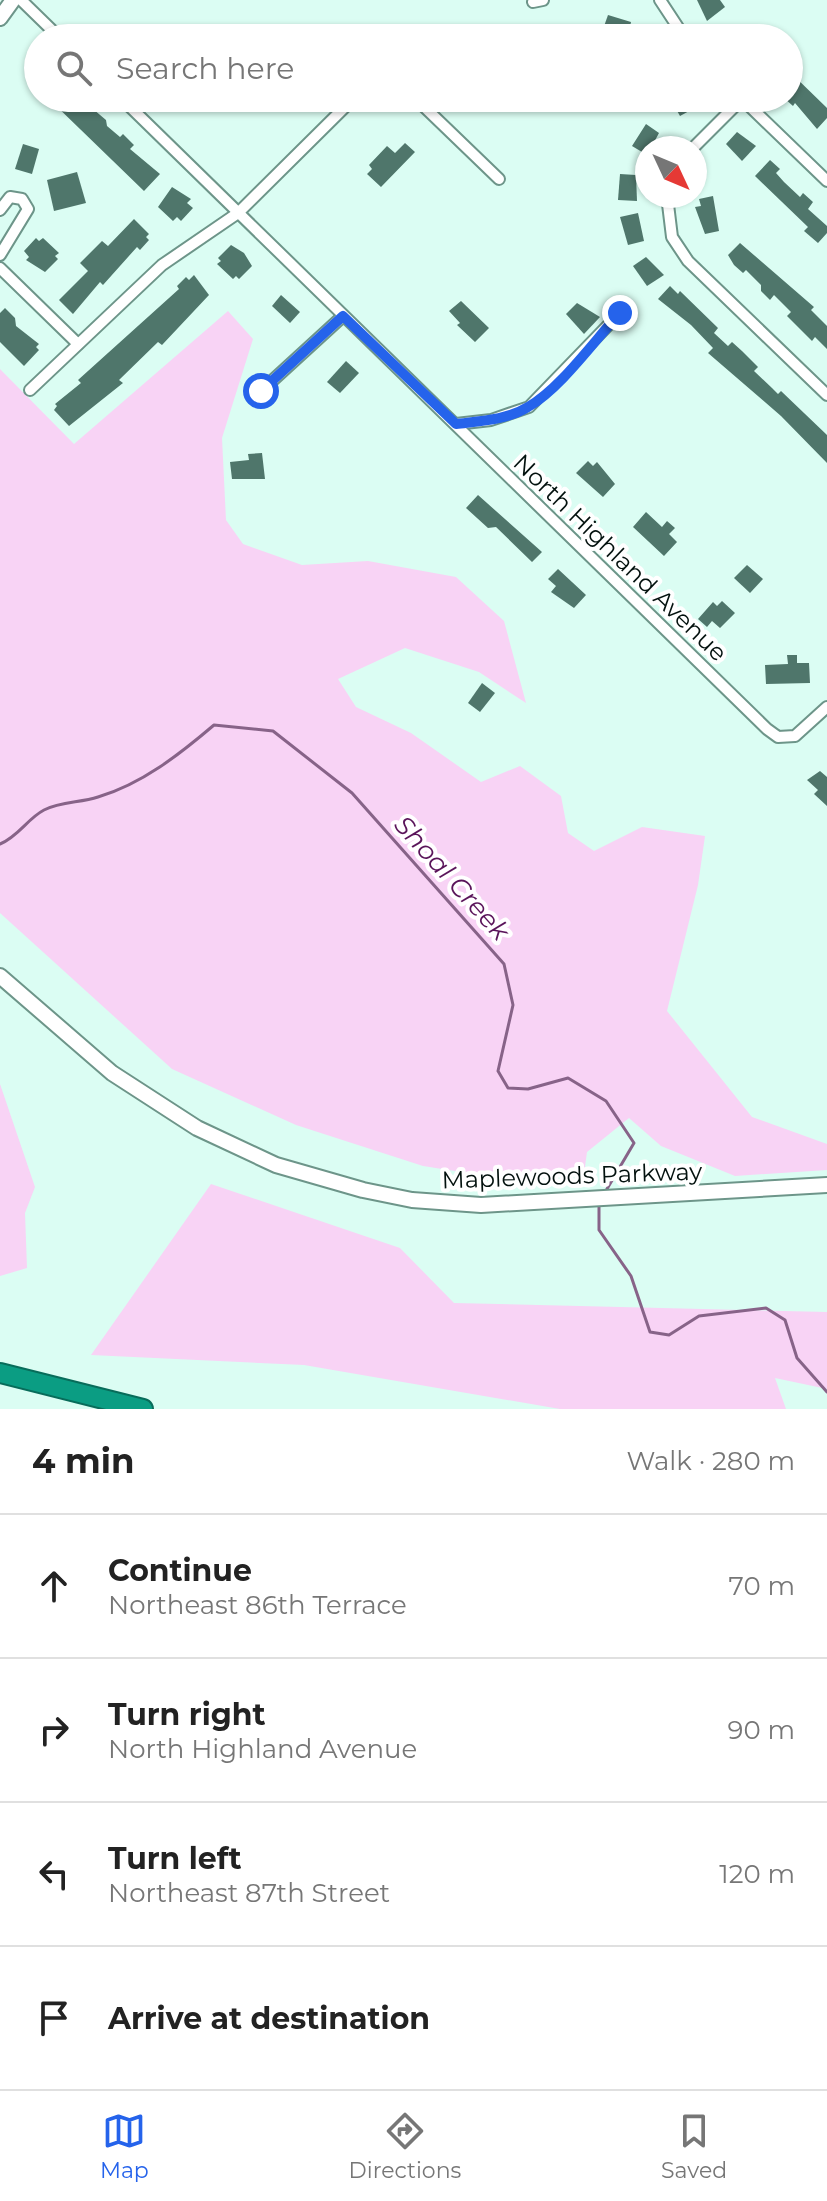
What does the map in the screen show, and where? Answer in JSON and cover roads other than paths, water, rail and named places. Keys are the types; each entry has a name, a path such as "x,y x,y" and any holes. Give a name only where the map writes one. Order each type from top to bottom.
{"highway":[{"path":"0,1373 143,1409"}],"main road":[{"path":"0,18 13,0"},
{"name":"Maplewoods Parkway","path":"0,976 112,1073 197,1128 276,1165 363,1190 412,1200 481,1205 827,1185"}],"street":[{"path":"21,0 46,24"},
{"path":"660,0 676,24"},
{"name":"North Highland Avenue","path":"135,112 767,729 786,738 795,736 827,707"},
{"path":"30,390 179,250 204,239 238,213 340,112"},
{"path":"430,112 499,179"},
{"path":"705,136 728,112"},
{"path":"756,112 827,181"},
{"path":"0,210 10,197 22,199 28,209 0,255"},
{"path":"668,208 672,237 688,261 827,395"},
{"path":"0,268 78,344"},
{"path":"456,424 491,420 529,407 620,313"},
{"path":"261,391 343,316"}],"waterway":[{"name":"Shoal Creek","path":"0,844 44,810 98,797 145,776 214,725 273,731 352,793 504,964 513,1005 498,1071 508,1088 528,1089 568,1078 606,1101 634,1143 604,1194"},
{"name":"Shoal Creek","path":"599,1204 599,1230 631,1276 650,1332 669,1335 699,1316 766,1308 785,1320 797,1358 827,1392"}]}
